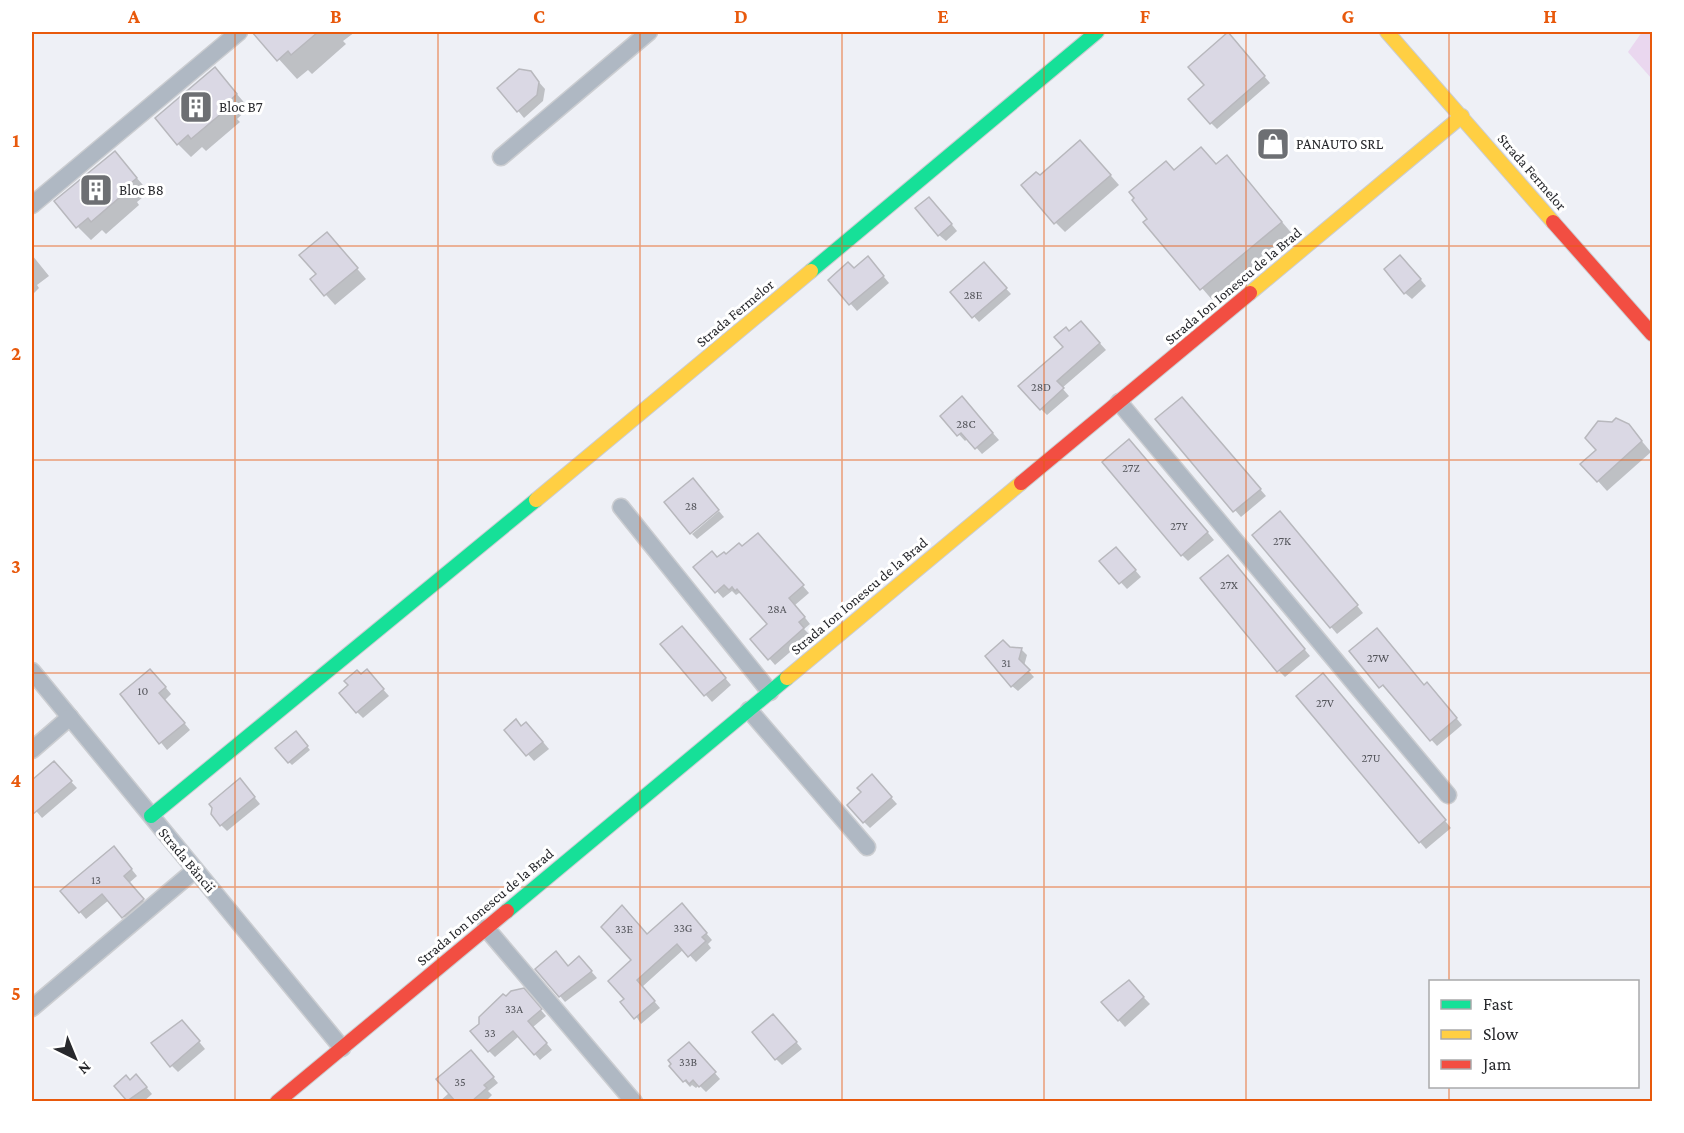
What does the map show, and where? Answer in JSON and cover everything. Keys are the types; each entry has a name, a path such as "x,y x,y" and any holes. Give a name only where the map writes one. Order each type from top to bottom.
{"street":[{"path":"32,205 239,32"},
{"path":"501,157 649,32"},
{"name":"Strada Fermelor","path":"151,816 394,619 1097,32"},
{"name":"Strada Fermelor","path":"1387,32 1653,334"},
{"name":"Strada Ion Ionescu de la Brad","path":"277,1101 1462,116"},
{"path":"1119,402 1448,795"},
{"path":"621,507 770,692"},
{"name":"Strada Băncii","path":"32,671 342,1048"},
{"path":"749,710 867,848"},
{"path":"32,750 70,717"},
{"path":"32,1008 195,870"},
{"path":"486,927 634,1101"}],"shaded area":[{"path":"1642,32 1652,32 1652,79 1628,52"}],"building":[{"path":"252,32 318,32 291,55 288,51 277,61"},
{"path":"1228,32 1265,76 1210,124 1188,99 1204,85 1188,67"},
{"name":"Bloc B7","path":"215,67 237,94 225,105 228,108 191,139 188,135 177,145 155,118"},
{"path":"519,69 531,71 539,82 537,95 517,112 497,88"},
{"path":"1080,140 1111,175 1054,224 1021,185 1036,172 1040,175"},
{"path":"1201,147 1216,164 1227,155 1282,222 1200,290 1143,222 1147,219 1132,200 1134,198 1129,192 1166,161 1174,170"},
{"name":"Bloc B8","path":"115,151 137,178 125,188 127,191 91,222 88,218 76,228 54,201"},
{"path":"929,197 952,224 938,236 915,208"},
{"path":"327,232 358,268 324,296 310,279 316,274 299,255"},
{"path":"1400,255 1421,279 1404,294 1384,269"},
{"path":"868,256 884,276 849,305 828,280 848,262 854,268"},
{"path":"984,262 1007,288 972,318 950,292"},
{"path":"1081,321 1100,343 1057,381 1064,388 1040,410 1018,386 1063,347 1054,337 1066,327 1069,331"},
{"path":"962,396 993,433 975,449 961,433 957,436 940,416"},
{"path":"1182,397 1261,489 1233,512 1155,419"},
{"path":"1616,418 1629,424 1642,441 1597,482 1580,464 1596,450 1585,438 1598,421 1612,422"},
{"path":"1129,439 1208,532 1181,556 1102,462"},
{"path":"693,478 719,510 690,534 664,502"},
{"path":"1280,511 1358,605 1330,628 1252,535"},
{"path":"758,533 804,585 789,598 805,617 799,622 804,628 768,660 750,639 767,624 737,589 735,591 732,587 729,590 724,585 715,593 693,567 712,551 717,557 724,552 726,554 739,543 742,546"},
{"path":"1116,547 1136,570 1119,584 1099,561"},
{"path":"1228,555 1305,649 1277,672 1200,578"},
{"path":"682,626 726,678 704,696 660,644"},
{"path":"1377,628 1424,685 1427,682 1457,718 1430,741 1383,685 1379,688 1349,651"},
{"path":"1003,640 1010,647 1022,648 1019,659 1030,670 1011,687 985,656"},
{"path":"150,669 166,687 159,693 185,723 159,744 120,694"},
{"path":"367,669 384,689 356,713 339,693 348,685 344,681 357,670 361,674"},
{"path":"1323,673 1446,820 1419,843 1296,696"},
{"path":"516,719 521,726 526,722 543,742 526,756 504,730"},
{"path":"296,731 308,746 288,763 275,748"},
{"path":"54,761 72,781 32,815 32,780"},
{"path":"872,774 892,797 863,823 847,805 861,792 857,788"},
{"path":"240,778 255,797 220,826 211,814 212,808 209,804"},
{"path":"114,846 132,869 124,876 144,899 122,918 102,894 79,913 60,891"},
{"path":"682,903 707,933 702,937 706,941 688,957 677,944 637,980 655,1001 634,1019 620,1002 624,999 608,981 631,960 601,927 622,905 647,934"},
{"path":"556,951 568,966 579,956 592,971 559,997 535,969"},
{"path":"1129,980 1144,997 1118,1021 1101,1002"},
{"path":"524,988 542,1009 528,1021 547,1043 534,1055 513,1031 488,1052 470,1031 479,1024 479,1017 503,994 506,996 511,991"},
{"path":"773,1014 797,1042 775,1060 752,1032"},
{"path":"182,1020 200,1041 170,1067 151,1043"},
{"path":"689,1042 716,1072 699,1087 693,1080 689,1084 686,1080 683,1082 669,1066 671,1064 668,1060"},
{"path":"471,1050 494,1077 484,1085 487,1088 472,1101 455,1101 436,1079"},
{"path":"136,1074 147,1087 127,1101 114,1086 126,1075 130,1080"}],"traffic: fast":[{"path":"811,271 1097,32"},
{"path":"151,816 536,500"},
{"path":"507,911 787,678"}],"traffic: slow":[{"path":"1387,32 1553,222"},
{"path":"1250,293 1462,116"},
{"path":"536,500 811,271"},
{"path":"787,678 1021,483"}],"traffic: jam":[{"path":"1553,222 1652,334"},
{"path":"1021,483 1250,293"},
{"path":"277,1102 507,911"}],"place":[{"name":"Bloc B7","path":"196,107"},
{"name":"PANAUTO SRL","path":"1273,144"},
{"name":"Bloc B8","path":"96,190"}]}
